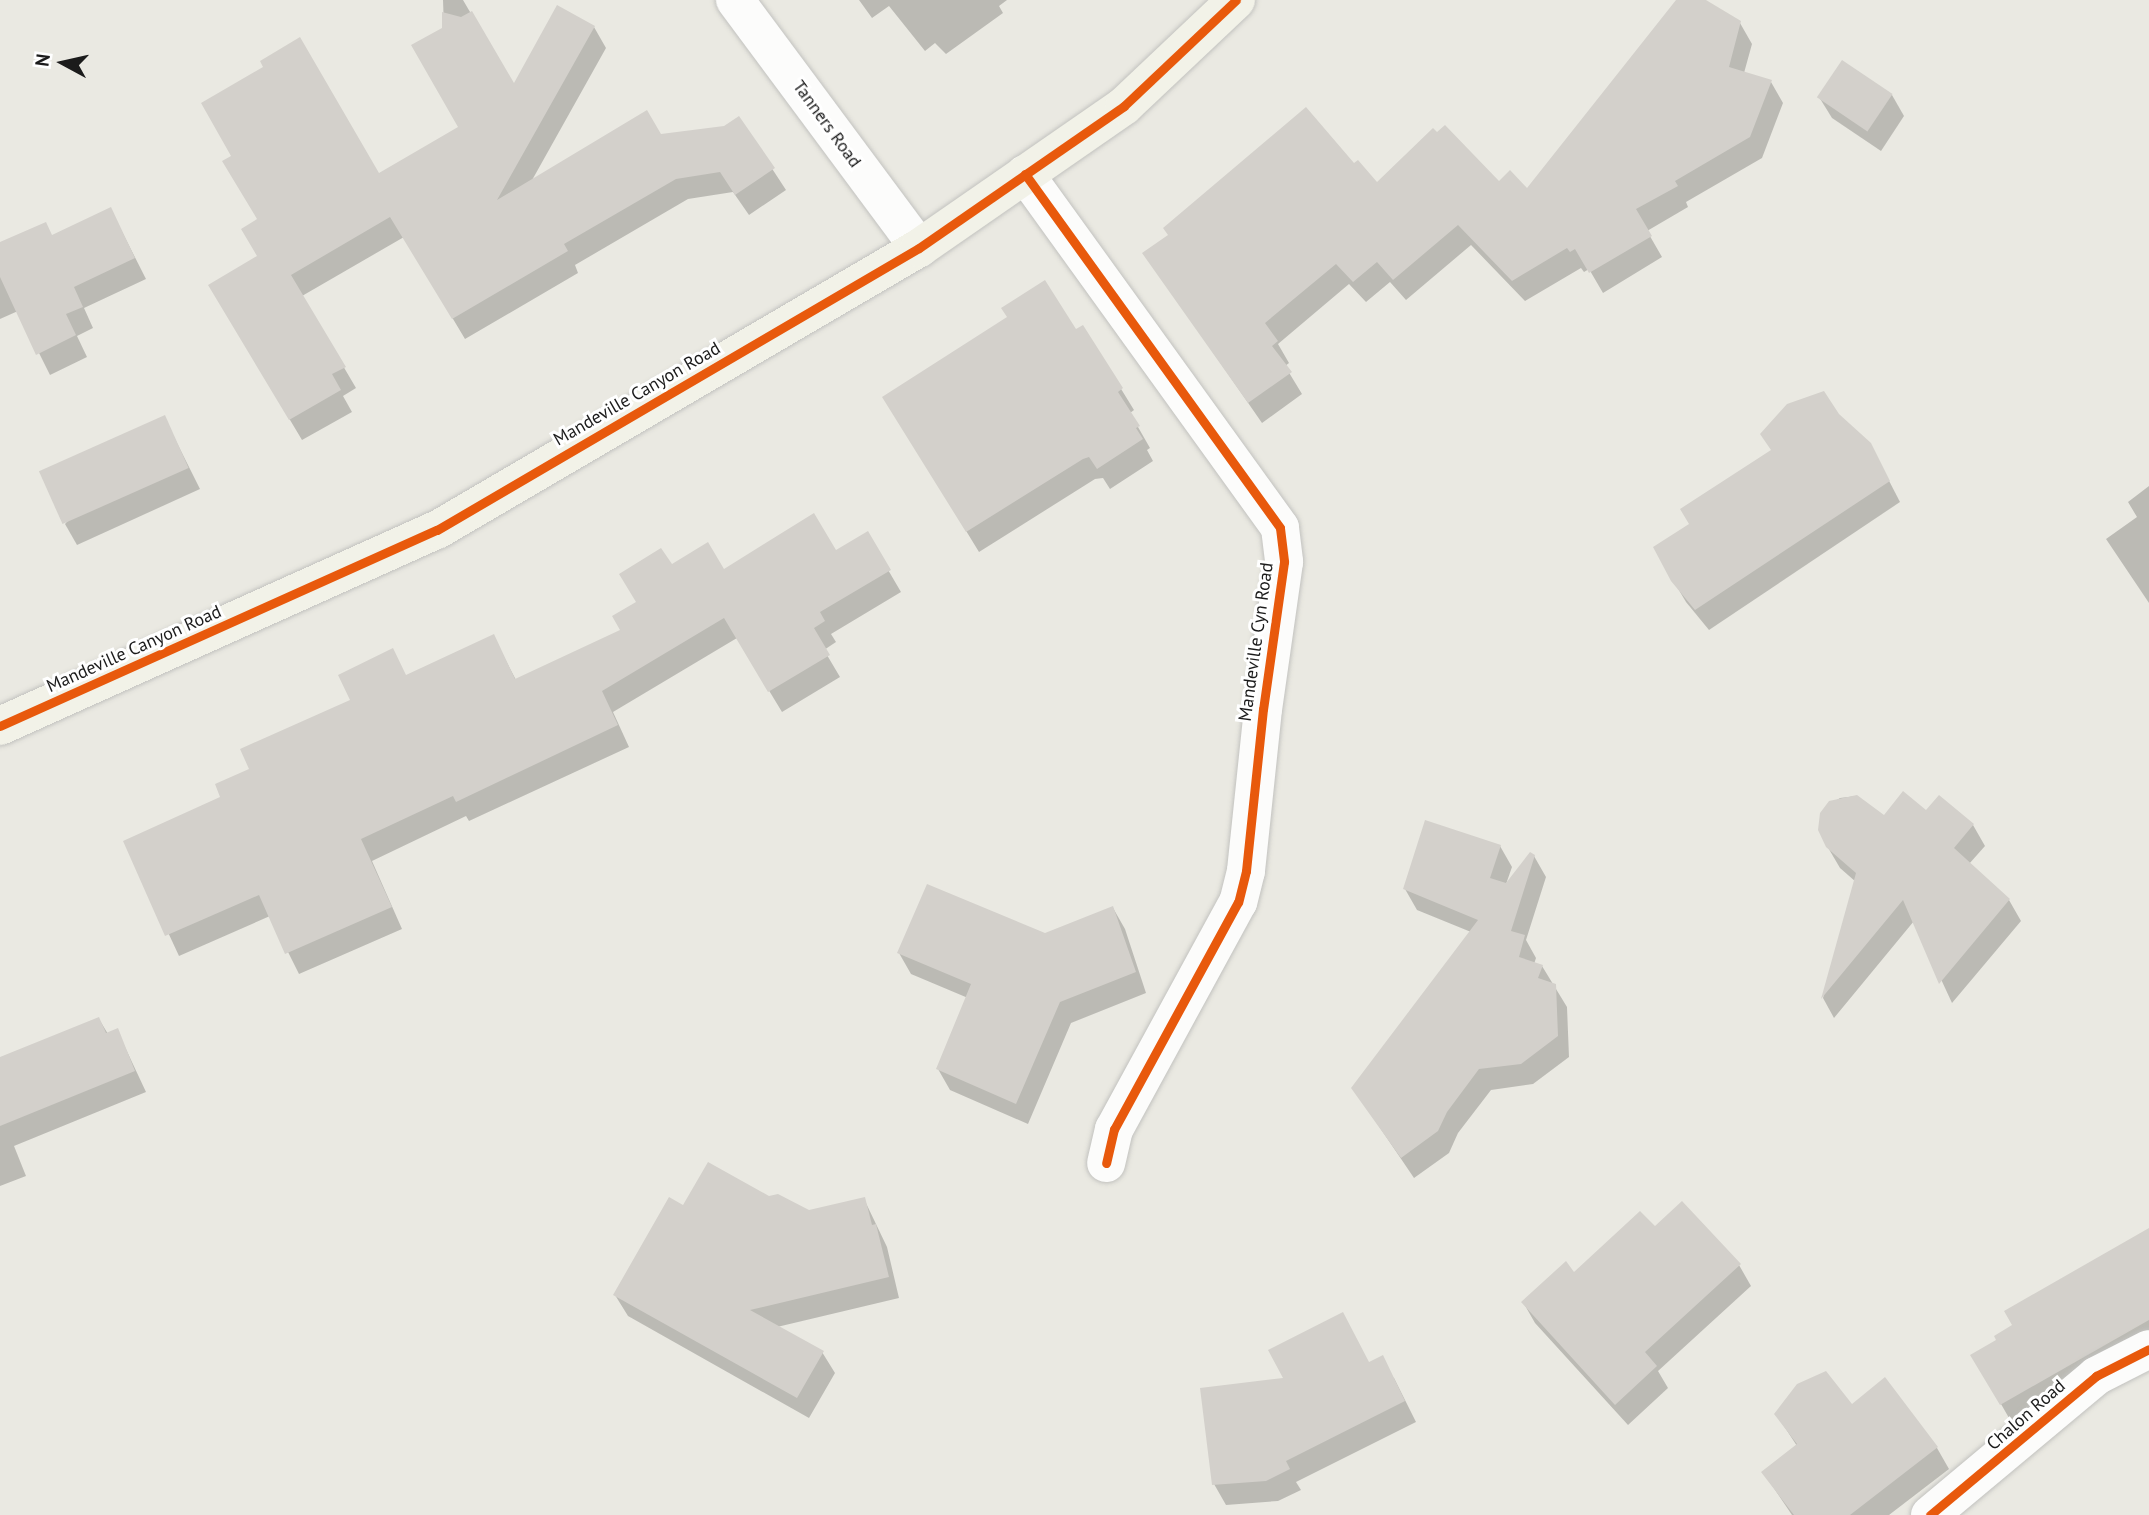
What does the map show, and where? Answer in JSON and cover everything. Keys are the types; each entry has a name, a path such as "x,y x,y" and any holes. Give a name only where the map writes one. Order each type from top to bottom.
{"street":[{"name":"Tanners Road","path":"735,0 919,248"},
{"name":"Mandeville Canyon Road","path":"0,726 437,530 919,248 1124,106 1236,0"},
{"name":"Mandeville Cyn Road","path":"1026,174 1280,528 1284,562 1263,709 1246,871 1238,902 1114,1129 1106,1163"},
{"name":"Chalon Road","path":"1930,1515 2095,1376 2149,1349"}],"building":[{"path":"1676,0 1706,0 1741,21 1729,67 1772,80 1750,137 1675,181 1678,186 1636,209 1652,236 1589,273 1575,249 1570,252 1567,248 1512,281 1458,225 1393,280 1377,262 1353,282 1336,264 1265,323 1278,341 1272,346 1292,372 1248,403 1142,253 1168,235 1163,228 1306,107 1354,163 1358,160 1377,182 1433,128 1437,132 1445,125 1499,181 1510,170 1527,188"},
{"path":"557,5 595,26 497,200 647,110 661,134 724,126 739,116 775,168 735,195 720,172 676,179 564,244 568,251 452,319 390,217 291,275 346,367 332,374 341,390 289,420 208,285 257,256 241,229 257,219 222,161 231,156 201,103 263,67 260,61 300,37 379,173 458,127 411,45 442,28 442,12 461,17 472,11 514,83"},
{"path":"1842,60 1893,94 1867,131 1817,97"},
{"path":"111,207 135,258 74,287 83,307 66,314 76,335 36,355 0,277 0,242 46,222 52,235"},
{"path":"1045,280 1076,329 1083,325 1123,388 1118,392 1140,426 1136,428 1143,439 1097,469 1089,457 1083,459 966,532 882,397 1007,317 1001,308"},
{"path":"1824,391 1839,414 1871,443 1890,481 1695,610 1671,581 1653,547 1689,524 1680,509 1771,450 1760,434 1787,404"},
{"path":"165,415 189,468 63,524 39,471"},
{"path":"814,513 836,550 868,531 891,570 820,612 825,621 814,628 830,655 768,692 724,618 602,691 618,725 456,802 453,796 361,839 392,907 285,954 259,895 165,936 123,841 220,797 215,784 249,769 240,749 350,700 338,675 393,648 406,675 494,634 515,679 620,630 612,616 636,602 619,574 661,548 672,564 708,542 724,569"},
{"path":"1903,791 1926,810 1939,795 1974,824 1954,848 2010,899 1939,984 1903,900 1821,999 1856,873 1826,847 1818,830 1820,813 1829,801 1857,795 1884,815"},
{"path":"1425,820 1501,845 1490,878 1506,883 1530,852 1535,855 1511,931 1525,935 1519,957 1543,965 1538,978 1556,984 1558,1036 1521,1064 1479,1069 1447,1112 1438,1131 1401,1158 1351,1088 1478,920 1403,889"},
{"path":"927,884 1045,933 1113,906 1136,972 1060,1002 1016,1104 936,1069 971,984 897,953"},
{"path":"99,1017 106,1033 118,1028 135,1071 0,1126 0,1057"},
{"path":"708,1162 769,1196 778,1194 809,1210 865,1197 872,1225 876,1224 889,1277 750,1310 824,1351 797,1398 613,1295 669,1197 683,1205"},
{"path":"1682,1201 1741,1264 1645,1352 1657,1366 1615,1405 1521,1302 1566,1261 1574,1272 1640,1211 1655,1226"},
{"path":"2149,1228 2149,1320 2000,1405 1970,1355 1996,1340 1994,1336 2012,1325 2004,1311"},
{"path":"1343,1312 1369,1362 1383,1355 1405,1401 1286,1461 1290,1469 1266,1481 1212,1485 1200,1388 1283,1378 1268,1350"},
{"path":"1826,1371 1852,1404 1885,1377 1938,1447 1850,1515 1794,1515 1761,1472 1797,1444 1774,1414 1797,1384"}],"cycle path":[{"path":"0,726 437,530 919,248 1124,106 1236,0"},
{"path":"1025,174 1280,528 1284,562 1263,709 1246,871 1238,902 1114,1129 1106,1163"},
{"path":"1930,1515 2096,1376 2149,1349"}]}
